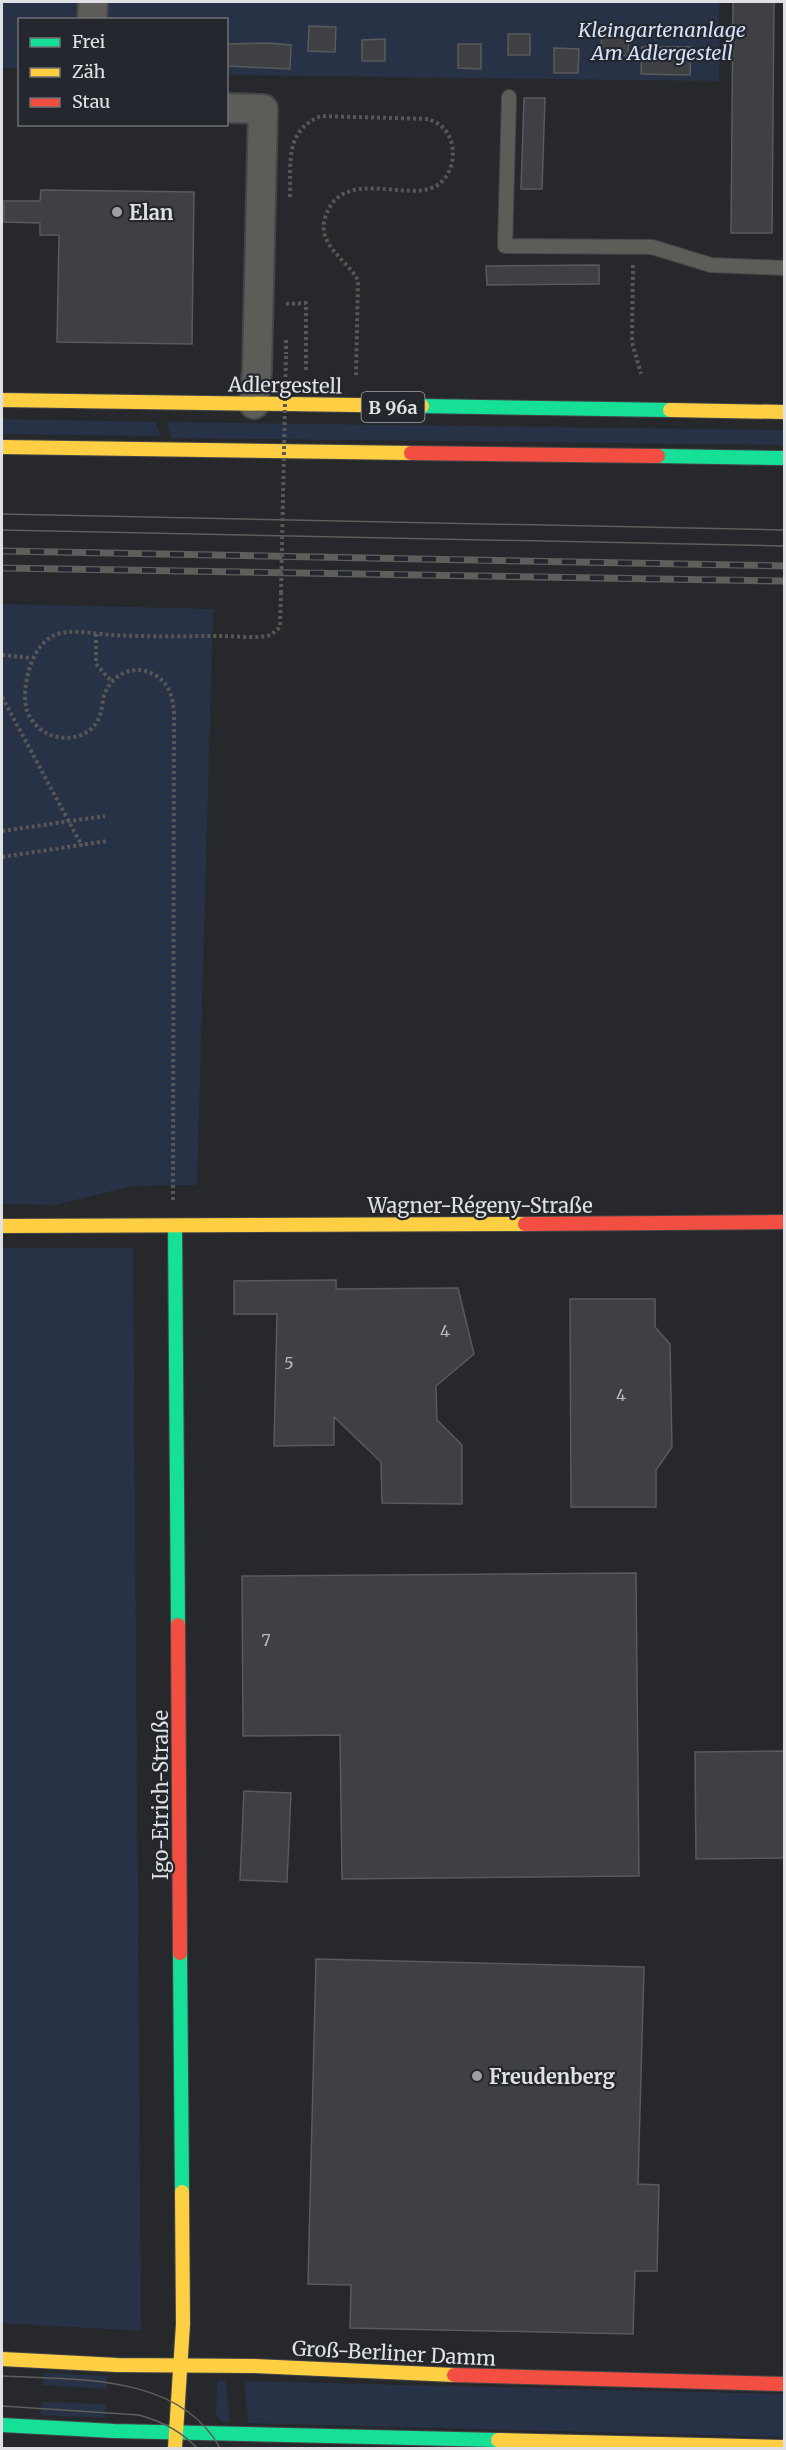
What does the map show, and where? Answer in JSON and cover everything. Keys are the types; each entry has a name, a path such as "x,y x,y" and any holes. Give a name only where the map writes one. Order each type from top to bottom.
{"main road":[{"name":"Adlergestell","path":"2,400 784,412"},
{"path":"2,447 784,458"},
{"name":"Wagner-Régeny-Straße","path":"2,1226 175,1227 784,1222"},
{"name":"Igo-Etrich-Straße","path":"175,1227 183,2317 175,2448"},
{"name":"Groß-Berliner Damm","path":"2,2359 514,2378 784,2384"},
{"path":"2,2425 475,2444 784,2447"}],"street":[{"path":"92,18 93,2"},
{"path":"228,108 262,109 257,370 254,404"}],"lane":[{"path":"509,97 505,246 652,247 711,265 784,268"}],"path":[{"path":"290,198 293,140 308,121 321,116 429,119 441,126 450,138 453,152 452,167 435,186 422,189 351,190 340,195 330,206 324,219 327,242 353,271 358,280 357,371"},
{"path":"633,247 633,342 641,374"},
{"path":"286,314 286,304 306,303 306,370"},
{"path":"173,1190 173,704 167,684 151,672 142,669 130,670 120,674 112,682 104,696 100,716 90,729 73,738 54,737 43,732 29,716 26,706 32,658 43,642 61,633 124,636 266,636 276,632 280,627 286,334"},
{"path":"96,634 96,664 112,682"},
{"path":"2,655 32,658"},
{"path":"2,697 82,846"},
{"path":"2,831 105,816"},
{"path":"2,857 107,842"}],"green space":[{"name":"Kleingartenanlage Am Adlergestell","path":"2,2 719,2 719,81 228,75 228,18 18,18 18,68 2,68"},
{"path":"2,419 155,422 161,436 2,434"},
{"path":"167,422 784,430 784,445 171,438"},
{"path":"2,604 213,609 197,1185 132,1186 55,1205 2,1204"},
{"path":"2,1248 133,1248 141,2331 2,2323"},
{"path":"44,2373 107,2376 107,2389 43,2385"},
{"path":"225,2381 230,2422 222,2422 216,2415 217,2383"},
{"path":"244,2381 784,2394 784,2437 248,2423"},
{"path":"42,2402 106,2404 105,2418 41,2415"}],"building":[{"path":"733,2 774,2 772,233 731,233"},
{"path":"309,26 336,27 335,52 308,51"},
{"path":"602,26 629,27 628,56 601,55"},
{"path":"508,34 530,34 530,55 508,55"},
{"path":"385,39 385,61 362,61 362,40"},
{"path":"228,44 291,45 290,69 228,66"},
{"path":"458,44 481,44 481,69 458,68"},
{"path":"642,47 691,47 690,75 641,74"},
{"path":"554,48 579,49 578,73 554,73"},
{"path":"524,98 545,98 542,189 521,189"},
{"path":"41,190 194,192 192,344 57,342 59,235 40,235 40,223 4,222 4,201 40,201"},
{"path":"599,265 599,284 487,285 486,266"},
{"path":"336,1280 336,1289 458,1288 474,1354 436,1386 437,1420 462,1445 462,1504 382,1503 381,1462 334,1417 334,1445 274,1446 277,1314 234,1314 234,1281"},
{"path":"570,1299 655,1299 655,1327 670,1344 672,1447 656,1470 656,1507 571,1507"},
{"path":"636,1573 639,1876 342,1879 340,1735 243,1736 242,1576"},
{"path":"784,1751 784,1858 696,1859 695,1752"},
{"path":"244,1791 291,1793 287,1882 240,1880"},
{"name":"Freudenberg","path":"316,1959 644,1967 638,2184 659,2185 657,2271 635,2271 633,2334 350,2328 351,2285 308,2284"}],"tram line":[{"path":"2,514 784,530"},
{"path":"2,530 784,546"},
{"path":"2,2376 92,2381 123,2385 152,2393 179,2406 202,2424 220,2448"},
{"path":"2,2406 139,2415 170,2427 197,2448"}],"railway":[{"path":"2,551 784,566"},
{"path":"2,568 784,581"}],"traffic: fast":[{"path":"422,406 670,410"},
{"path":"658,456 784,458"},
{"path":"175,1226 178,1625"},
{"path":"180,1953 182,2192"},
{"path":"2,2425 114,2431 498,2440"}],"traffic: slow":[{"path":"2,400 422,406"},
{"path":"670,410 784,412"},
{"path":"2,447 411,453"},
{"path":"2,1226 525,1224"},
{"path":"175,2448 183,2324 182,2192"},
{"path":"2,2359 117,2365 254,2366 454,2375"},
{"path":"498,2440 784,2447"}],"traffic: jam":[{"path":"411,453 658,456"},
{"path":"525,1224 784,1222"},
{"path":"178,1625 180,1953"},
{"path":"454,2375 784,2384"}],"place":[{"name":"Elan","path":"117,212"},
{"name":"Freudenberg","path":"477,2076"}]}
